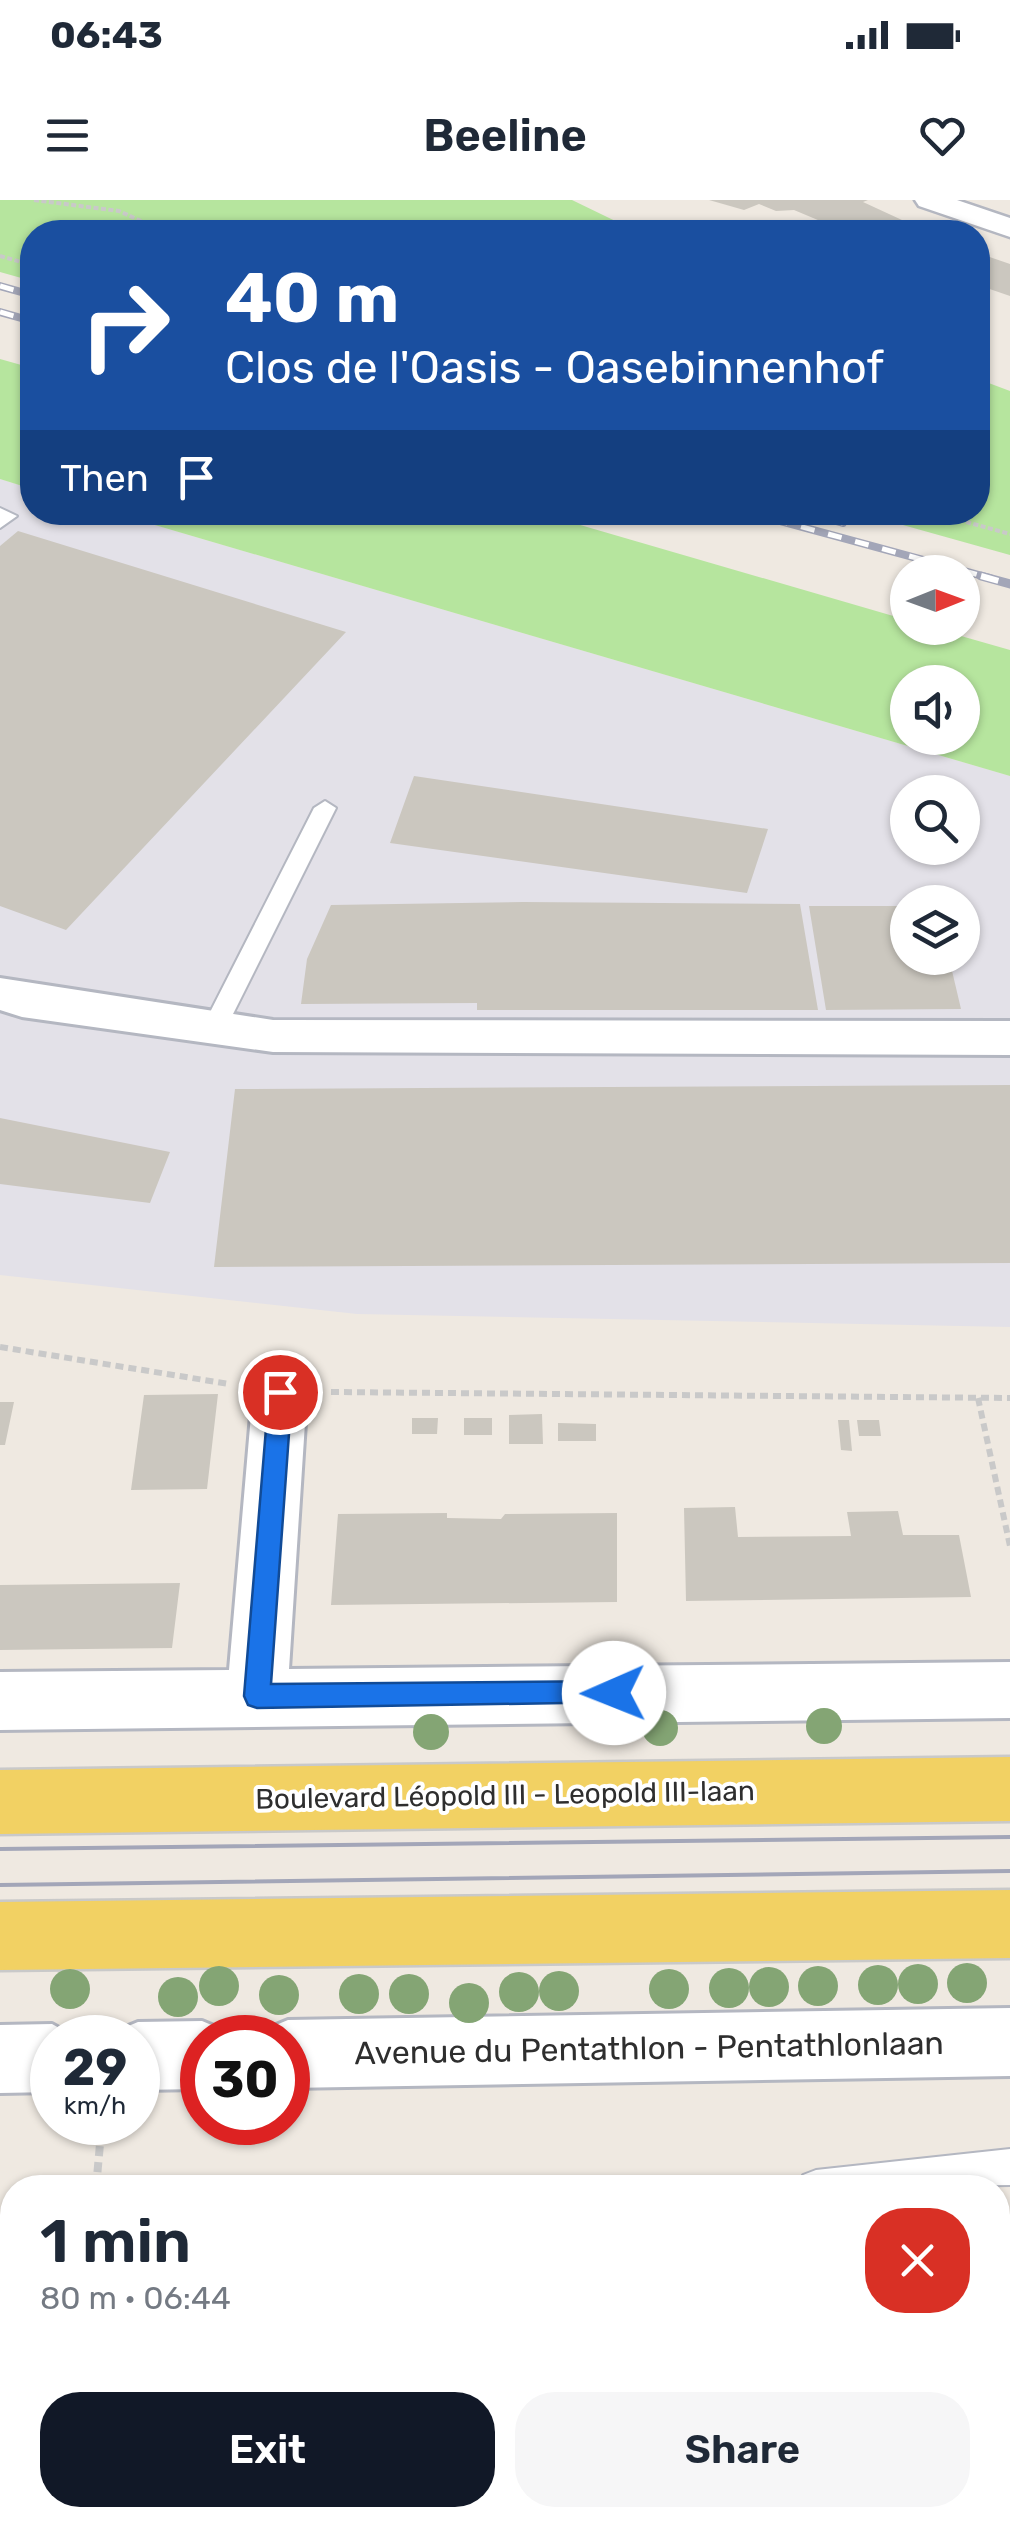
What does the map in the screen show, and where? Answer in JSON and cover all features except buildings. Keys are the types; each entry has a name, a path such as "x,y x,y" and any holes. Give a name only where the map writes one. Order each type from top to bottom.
{"main road":[{"name":"Boulevard Léopold III - Leopold III-laan","path":"0,1802 1010,1789"},
{"path":"0,1936 1010,1924"}],"street":[{"path":"929,200 986,220"},
{"path":"952,200 998,224"},
{"path":"0,994 22,1001 274,1036 1010,1038"},
{"path":"257,1696 280,1392"},
{"path":"0,1701 1010,1690"},
{"name":"Avenue du Pentathlon - Pentathlonlaan","path":"310,2054 1010,2042"},
{"path":"0,2059 30,2058"}],"lane":[{"path":"0,513 8,516 0,523"},
{"path":"214,1028 325,808"},
{"path":"942,2175 1010,2168"}],"path":[{"path":"34,200 119,211 139,220"},
{"path":"977,525 1010,534"},
{"path":"0,1347 280,1392 1010,1398"},
{"path":"978,1398 1010,1546"},
{"path":"97,2175 100,2145"}],"shaded area":[{"path":"0,479 20,485 20,525 155,525 890,741 890,755 938,755 1010,776 1010,1327 357,1314 0,1275"}],"green space":[{"path":"0,200 572,200 613,220 20,220 20,278 0,272"},
{"path":"0,359 20,365 20,485 0,479"},
{"path":"990,384 1010,391 1010,555 903,525 990,525"},
{"path":"155,525 580,525 890,615 890,645 980,645 980,641 1010,650 1010,776 938,755 980,755 980,665 890,665 890,741"}],"tram line":[{"path":"0,1849 1010,1837"},
{"path":"0,1885 1010,1871"}],"railway":[{"path":"0,286 20,292"},
{"path":"0,312 20,318"},
{"path":"795,525 990,578"},
{"path":"981,576 1010,584"}],"route":[{"path":"280,1392 257,1696 614,1693"}]}
